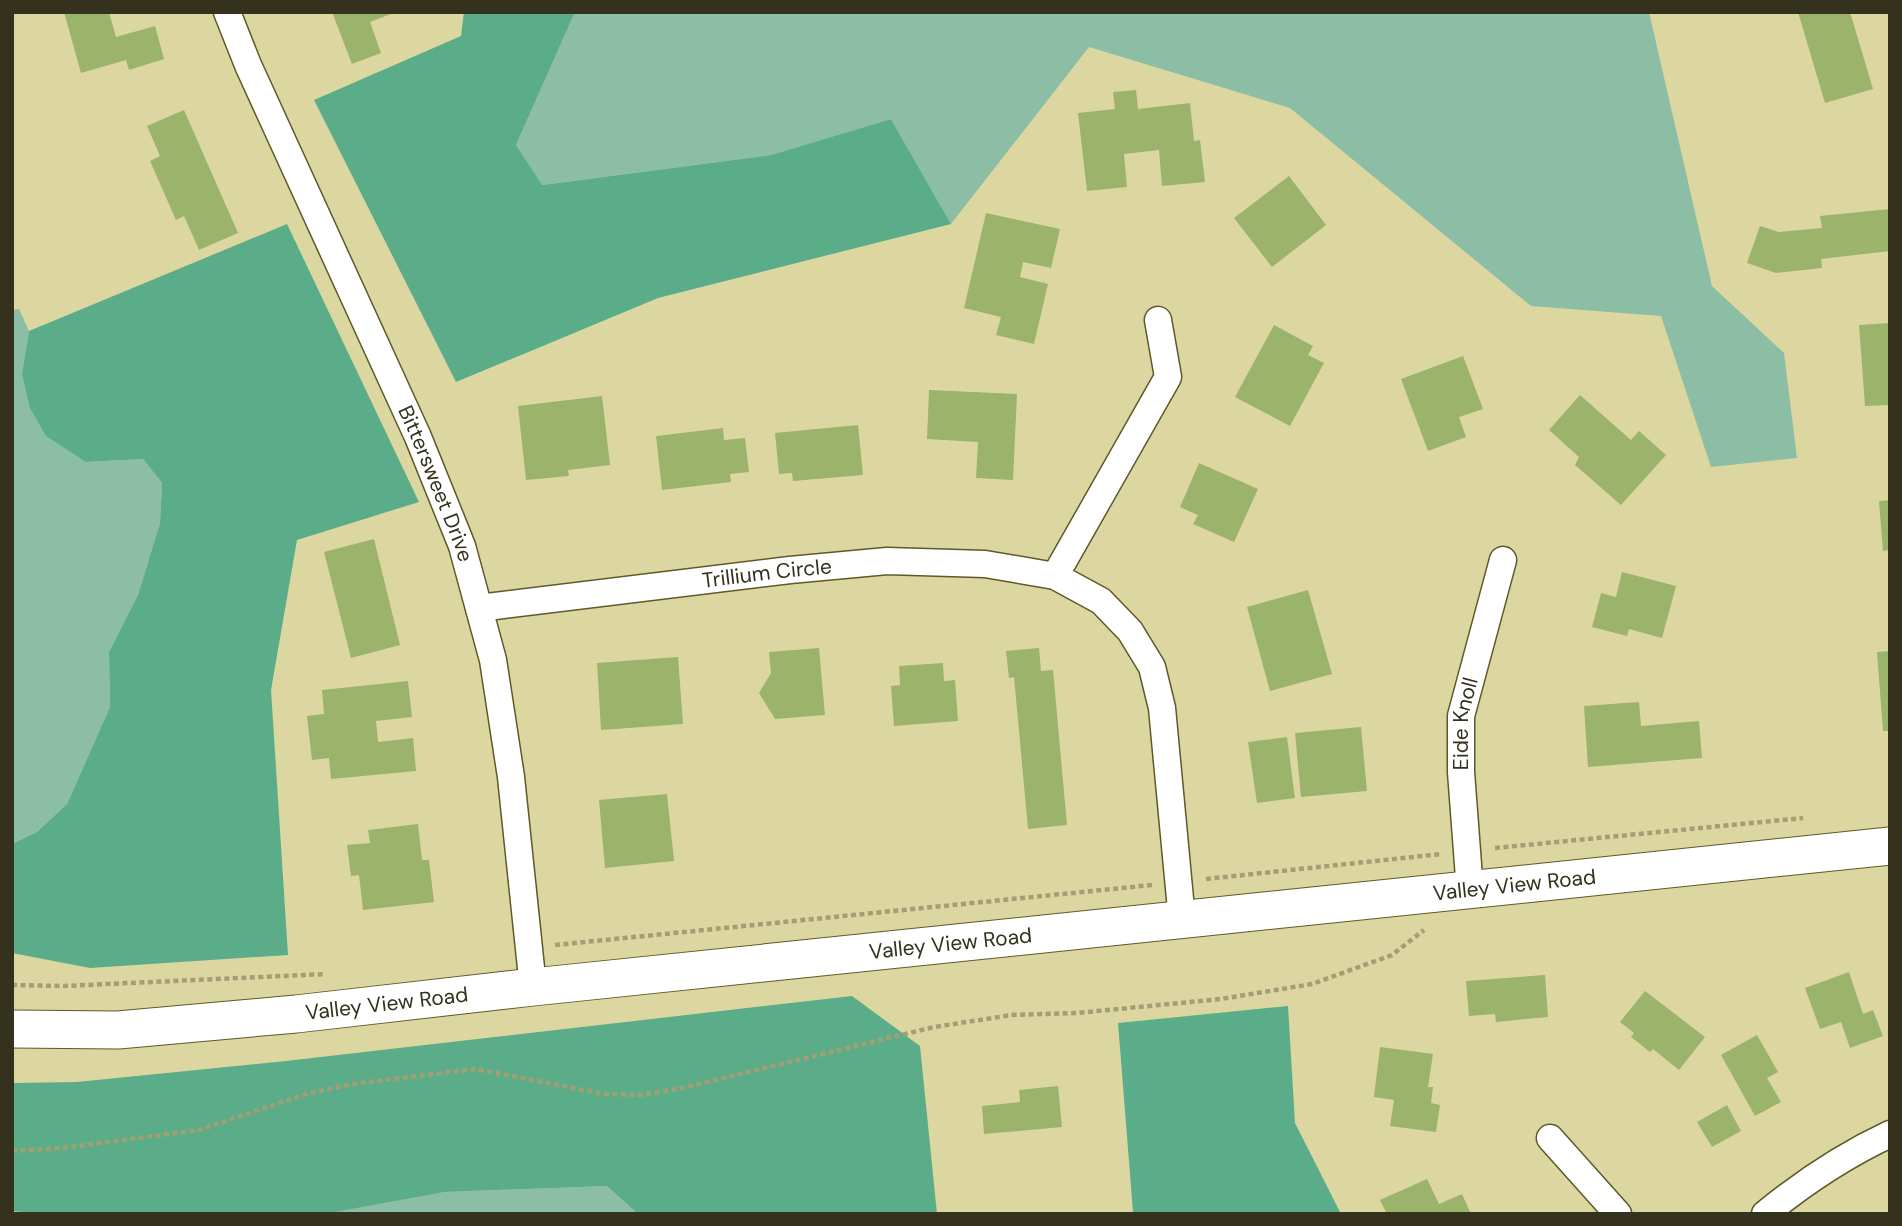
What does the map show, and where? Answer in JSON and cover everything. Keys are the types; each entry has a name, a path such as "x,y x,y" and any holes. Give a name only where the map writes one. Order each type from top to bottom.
{"main road":[{"name":"Valley View Road","path":"12,1029 118,1030 296,1014 1890,846"}],"street":[{"name":"Bittersweet Drive","path":"227,12 248,65 418,437 462,546 493,660 511,777 533,987"},
{"path":"1055,576 1168,377 1158,320"},
{"name":"Eide Knoll","path":"1453,893 1461,772 1461,716 1503,560"},
{"name":"Trillium Circle","path":"479,608 790,570 887,561 985,564 1055,576 1101,601 1130,631 1152,667 1162,708 1182,920"},
{"path":"1765,1214 1817,1175 1866,1145 1890,1134"},
{"path":"1550,1138 1618,1214"}],"path":[{"path":"12,1151 62,1148 199,1130 306,1094 476,1069 604,1094 642,1095 682,1088 934,1027 1012,1015 1077,1013 1221,999 1312,984 1392,955 1436,920 1453,893 1437,854"},
{"path":"12,985 64,986 328,974"}],"green space":[{"path":"464,12 575,12 516,145 542,185 771,155 891,119 951,224 658,298 456,382 314,100 461,36"},
{"path":"575,12 1649,12 1712,286 1784,353 1797,458 1711,467 1661,316 1531,306 1290,108 1089,47 951,224 891,119 771,155 541,185 516,145"},
{"path":"287,224 419,502 297,540 271,690 288,955 90,968 12,953 12,844 37,832 67,804 110,707 109,652 138,595 160,523 162,483 143,459 86,462 46,436 30,408 22,374 29,331"},
{"path":"19,309 29,331 22,374 86,462 143,459 162,483 160,523 138,595 109,652 110,707 67,804 37,832 12,844 12,310"},
{"path":"852,996 920,1046 937,1214 638,1214 607,1186 445,1192 325,1214 44,1214 12,1211 12,1083 77,1082 286,1061"},
{"path":"1288,1006 1295,1123 1341,1214 1121,1214 1133,1212 1118,1023"},
{"path":"607,1186 638,1214 325,1214 445,1192"}],"building":[{"path":"64,12 109,12 116,37 155,26 164,59 129,70 126,60 81,73"},
{"path":"332,12 396,12 370,22 381,53 352,64"},
{"path":"1798,12 1850,12 1873,89 1825,103"},
{"path":"1136,90 1138,109 1190,103 1194,141 1200,140 1205,182 1162,186 1159,150 1124,154 1127,187 1087,191 1078,113 1115,109 1113,92"},
{"path":"184,110 238,233 199,250 184,216 176,220 150,161 160,156 147,126"},
{"path":"1289,176 1326,225 1272,267 1234,218"},
{"path":"1890,209 1890,251 1821,259 1822,268 1776,273 1747,263 1760,226 1779,232 1822,228 1820,216"},
{"path":"986,213 1060,229 1051,268 1023,262 1020,277 1048,284 1034,344 996,335 1001,317 964,308"},
{"path":"1890,323 1890,405 1865,406 1859,325"},
{"path":"1274,325 1313,346 1308,355 1324,363 1290,426 1235,397"},
{"path":"1463,356 1483,409 1459,417 1466,437 1428,451 1401,379"},
{"path":"929,390 1017,394 1013,480 976,478 978,442 927,439"},
{"path":"1580,395 1631,440 1639,431 1666,455 1621,505 1575,465 1579,457 1549,430"},
{"path":"602,396 610,465 568,470 569,476 526,480 518,406"},
{"path":"858,425 863,475 793,481 792,473 779,474 775,433"},
{"path":"723,428 724,440 745,438 749,472 730,474 731,482 662,490 656,436"},
{"path":"1199,463 1258,489 1234,542 1193,524 1198,515 1180,507"},
{"path":"1890,500 1890,550 1883,551 1879,501"},
{"path":"374,539 400,645 351,658 324,552"},
{"path":"1622,572 1676,586 1662,638 1629,629 1627,636 1592,627 1601,593 1616,597"},
{"path":"1308,590 1332,674 1270,691 1247,607"},
{"path":"819,648 825,715 775,719 759,693 771,673 769,652"},
{"path":"1039,648 1041,671 1053,670 1067,825 1028,829 1014,677 1009,678 1006,651"},
{"path":"1890,651 1890,731 1883,731 1877,652"},
{"path":"678,657 683,724 601,730 597,663"},
{"path":"943,663 944,681 955,680 958,721 894,726 891,686 900,685 899,666"},
{"path":"408,681 412,717 376,721 378,742 413,738 416,771 331,779 329,758 312,760 307,716 324,714 322,690"},
{"path":"1639,702 1641,726 1699,721 1702,758 1588,767 1584,706"},
{"path":"1361,727 1367,791 1301,797 1295,733"},
{"path":"1287,737 1295,798 1257,803 1248,742"},
{"path":"667,794 674,861 605,868 599,800"},
{"path":"418,824 422,860 429,860 434,902 363,910 359,875 351,876 347,845 370,843 368,830"},
{"path":"1849,972 1863,1014 1873,1010 1883,1036 1850,1048 1841,1022 1820,1029 1805,988"},
{"path":"1545,975 1548,1017 1496,1022 1495,1014 1469,1016 1466,981"},
{"path":"1645,991 1705,1037 1679,1070 1653,1049 1650,1052 1631,1037 1634,1033 1620,1022"},
{"path":"1757,1035 1778,1072 1767,1078 1781,1102 1755,1116 1721,1055"},
{"path":"1380,1047 1433,1054 1428,1087 1433,1087 1431,1103 1440,1105 1436,1132 1390,1126 1394,1100 1374,1097"},
{"path":"1058,1086 1062,1127 984,1134 982,1106 1020,1102 1019,1090"},
{"path":"1727,1105 1741,1131 1712,1147 1697,1122"},
{"path":"1427,1179 1439,1204 1462,1194 1471,1214 1387,1214 1380,1200"}]}
